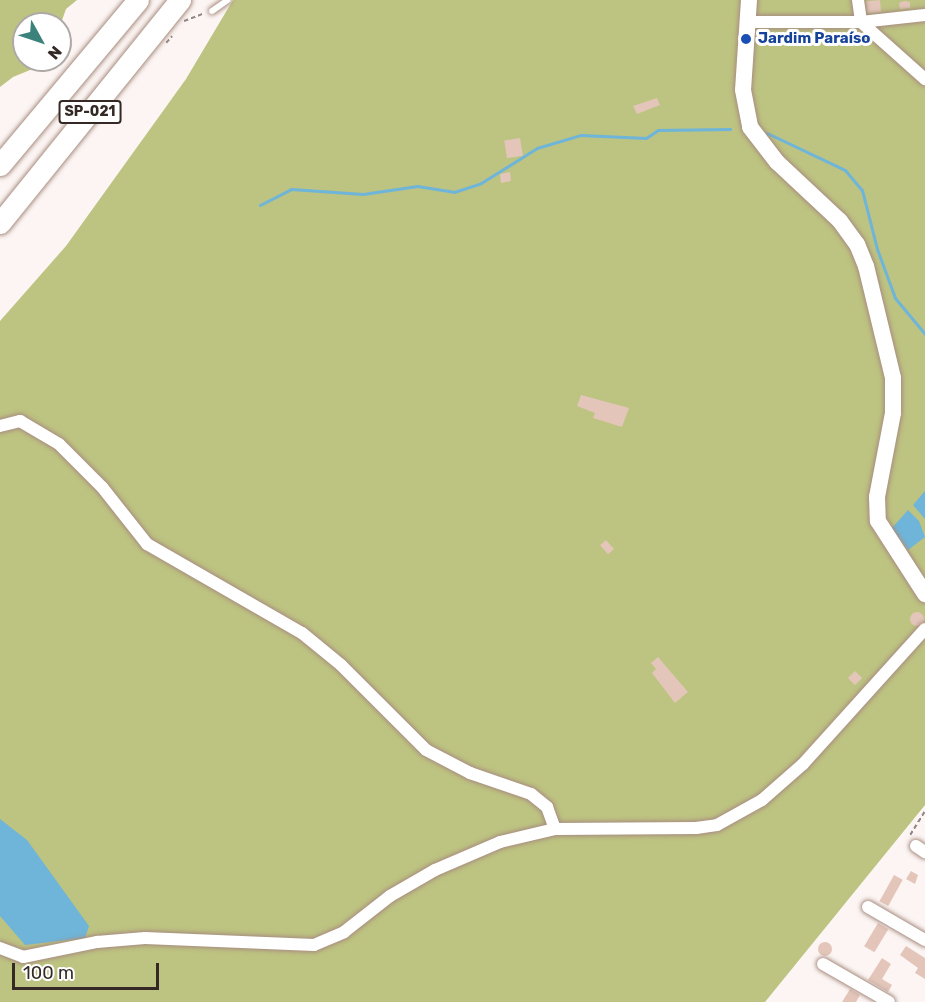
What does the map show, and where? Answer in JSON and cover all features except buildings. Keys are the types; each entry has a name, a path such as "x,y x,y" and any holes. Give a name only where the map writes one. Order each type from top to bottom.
{"highway":[{"name":"SP-021","path":"0,165 138,0"},
{"name":"SP-021","path":"0,224 180,0"}],"main road":[{"path":"749,0 744,97 755,136 840,221 857,244 866,266 893,378 892,413 877,497 878,520 925,594"}],"street":[{"path":"858,0 861,22 925,79"},
{"path":"747,22 861,22 925,15"},
{"path":"0,426 20,421 59,444 102,487 147,544 302,633 341,665 426,750 470,773 531,794 547,807 555,829"},
{"path":"0,948 23,957 97,942 145,938 314,945 344,932 390,896 435,870 500,842 555,829 696,828 733,818 762,800 803,765 925,629"},
{"path":"868,907 925,940"},
{"path":"823,964 889,1002"}],"lane":[{"path":"212,11 228,0"}],"path":[{"path":"920,849 910,836 925,811"}],"green space":[{"path":"0,0 77,0 65,12 12,12 12,72 25,72 13,77 0,87"},
{"path":"233,0 925,0 925,805 765,1002 0,1002 0,321 66,246 186,79"}],"water":[{"path":"925,491 925,519 913,505"},
{"path":"908,510 919,521 925,537 908,550 892,528"},
{"path":"0,819 27,840 89,926 85,938 25,945 0,916"}],"waterway":[{"path":"260,205 291,189 363,194 417,186 454,192 481,183 537,148 581,135 646,138 658,130 730,129"},
{"path":"767,133 845,170 862,190 877,249 895,298 925,334"}],"place":[{"name":"Jardim Paraíso","path":"746,39"}]}
